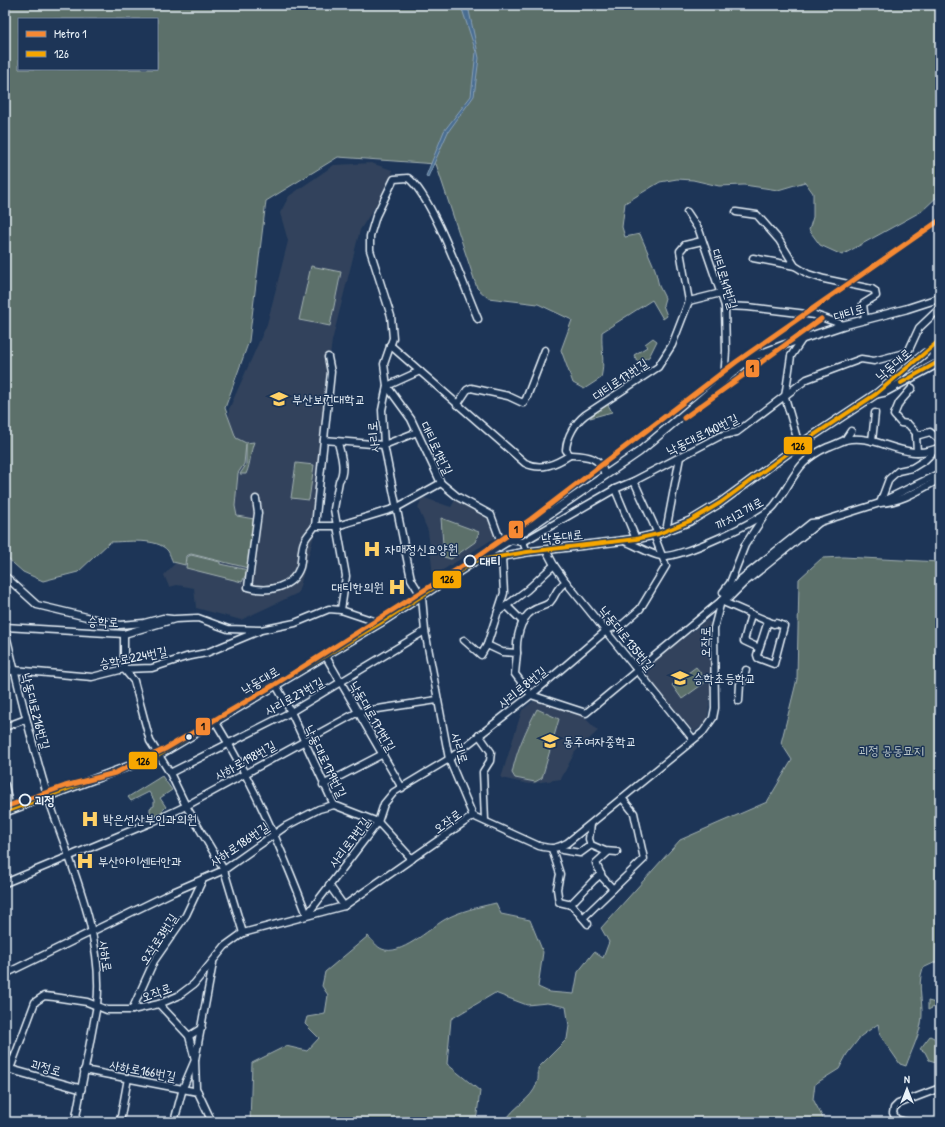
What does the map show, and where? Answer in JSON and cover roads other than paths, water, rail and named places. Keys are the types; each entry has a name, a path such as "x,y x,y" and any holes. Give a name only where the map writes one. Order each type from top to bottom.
{"main road":[{"name":"대티로","path":"475,561 510,540 639,452 750,358 803,338 844,325 906,309 940,298"},
{"name":"낙동대로","path":"7,811 159,755 380,623 475,561 527,552 636,539 656,535 690,521 720,503 799,445 876,394 925,353"},
{"name":"낙동대로","path":"876,394 885,392 935,365"},
{"name":"괴정로","path":"8,1068 81,1089"}],"street":[{"name":"사리로","path":"473,816 449,759 425,631 422,596 411,579 384,445 382,410 387,386 384,364 393,338 391,316 370,250 370,236 376,216 394,179 408,178 418,186 441,231 478,319"},
{"name":"대티로41번길","path":"687,212 699,230 725,306 726,343 724,380"},
{"path":"736,212 757,215 779,240 795,266 808,274 875,291 876,294 874,299 863,304 865,320"},
{"path":"702,241 685,245 680,251 689,301 721,293"},
{"path":"753,258 788,266 795,266"},
{"name":"대티로17번길","path":"570,455 566,450 567,444 579,420 658,367 672,345 689,301"},
{"path":"725,306 748,306 815,315 844,325"},
{"name":"낙동대로140번길","path":"523,542 615,489 634,481 720,436 737,432 807,379 861,360 874,361 908,352 918,328 940,308"},
{"path":"799,445 785,397 791,356 803,338"},
{"path":"390,345 457,405 528,465 539,467 559,462 570,455 588,456 595,459 603,469 605,475"},
{"path":"457,405 467,390 471,388 508,396 522,403 526,399 545,350"},
{"path":"256,499 258,513 248,587 270,589 283,586 294,579 300,566 304,541 315,526 331,372 328,357"},
{"path":"387,386 420,371"},
{"name":"대티로1번길","path":"387,386 411,419 441,483 458,497 492,514 502,545"},
{"path":"912,388 899,403 894,415 901,423 908,424 916,436 917,452"},
{"path":"872,441 875,413"},
{"path":"845,440 851,431"},
{"path":"324,440 338,443 384,445 417,432"},
{"path":"916,436 930,432 940,440"},
{"name":"까치고개로","path":"662,556 683,552 708,543 768,511 773,507 796,470 810,457 845,440 872,441 901,451 917,452 938,448"},
{"path":"338,443 342,460 341,478 339,481 334,509 346,576 341,610"},
{"name":"까치고개로","path":"880,503 888,479 898,471 912,468 925,460 938,448"},
{"path":"666,531 680,457"},
{"path":"566,582 558,588 548,603 530,612 523,622 518,636 515,674 530,694 586,713 721,602 729,598 744,583 820,522 880,503 940,473"},
{"path":"880,503 889,502 911,494 940,479"},
{"path":"634,481 656,535 662,556"},
{"path":"315,526 337,526 396,508 441,483"},
{"path":"615,489 636,539"},
{"name":"오작로","path":"8,1068 34,1002 44,996 97,1005 107,1010 132,1010 159,1004 178,996 194,984 225,946 243,933 344,906 473,816 539,846 552,849 567,843 703,732 713,718 716,686 714,628 722,593 730,583 745,545 768,511"},
{"path":"510,540 523,542 527,552"},
{"path":"623,540 662,556"},
{"name":"낙동대로135번길","path":"546,550 566,582 607,630 693,739"},
{"path":"464,640 481,655 487,645 504,593 502,556"},
{"name":"사리로8번길","path":"449,759 607,630 623,624 640,608 666,566 662,556"},
{"path":"498,612 508,606 554,565"},
{"path":"5,576 37,605 120,625 144,623 163,618 175,619"},
{"path":"721,602 784,626 774,664 758,658 759,648 768,621"},
{"path":"508,606 523,622"},
{"path":"261,630 295,623 329,609 341,610 380,623"},
{"path":"751,614 744,641 759,648"},
{"name":"승학로","path":"5,627 124,634 175,619 198,618 228,629 261,630"},
{"name":"낙동대로216번길","path":"5,630 26,719 48,797"},
{"name":"승학로224번길","path":"5,673 14,670 92,677 124,668 158,667 186,657 206,653 261,630"},
{"name":"사리로27번길","path":"170,773 291,712 425,631"},
{"path":"124,634 124,668 134,682 150,741 170,773 186,806 224,870 243,933"},
{"path":"487,645 502,652 517,653"},
{"name":"낙동대로171번길","path":"325,655 402,788"},
{"path":"739,701 740,684 743,681 746,670"},
{"name":"낙동대로179번길","path":"276,685 291,712 323,785 334,805 378,822"},
{"name":"사하로198번길","path":"5,883 69,858 186,806 358,712 437,700"},
{"path":"5,727 26,719"},
{"path":"215,721 229,744 275,833 307,915"},
{"path":"479,736 492,754 490,761 483,772 486,821"},
{"path":"323,785 383,754"},
{"name":"사리로7번길","path":"307,915 378,822 384,804 394,792 449,759"},
{"path":"5,785 7,811"},
{"name":"사하로","path":"48,797 69,858 92,933 98,975 97,1005 75,1122"},
{"path":"583,918 644,858 634,813 622,798"},
{"name":"사하로186번길","path":"5,974 92,933 173,892 224,870 275,833 319,809 334,805"},
{"path":"378,822 412,859"},
{"path":"591,824 589,839 591,845 608,852 617,852"},
{"path":"562,850 580,853 591,845"},
{"path":"552,849 560,874 557,896 559,902 570,905 588,924"},
{"path":"608,852 596,861 602,874 613,889"},
{"path":"570,905 594,880 602,874"},
{"name":"오작로3번길","path":"132,1010 154,961 186,915 203,879"},
{"path":"329,885 344,906"},
{"path":"174,1122 183,1088 195,1060 213,961"},
{"path":"159,1004 189,1036 195,1060 196,1088 212,1122"},
{"path":"189,1036 202,1028"},
{"path":"5,1045 8,1068"},
{"name":"사하로166번길","path":"84,1070 198,1092"},
{"path":"120,1122 128,1078"},
{"path":"906,1122 896,1118 893,1113 894,1108 898,1104 940,1088"}],"tunnel":[{"path":"925,353 940,340"},
{"path":"935,365 940,361"}],"metro line":[{"name":"1","path":"5,807 65,786 115,773 165,749 274,685 475,558 531,519 736,362 940,220"},
{"name":"1","path":"684,418 821,319"}],"place":[{"name":"부산보건대학교","path":"279,399"},
{"name":"자매정신요양원","path":"372,549"},
{"name":"대티","path":"470,561"},
{"name":"대티한의원","path":"397,587"},
{"name":"승학초등학교","path":"680,678"},
{"name":"동주여자중학교","path":"550,741"},
{"name":"괴정","path":"25,800"},
{"name":"박은선산부인과의원","path":"90,819"},
{"name":"부산아이센터안과","path":"85,861"}],"park label":[{"name":"괴정 공동묘지","path":"891,750"}]}
